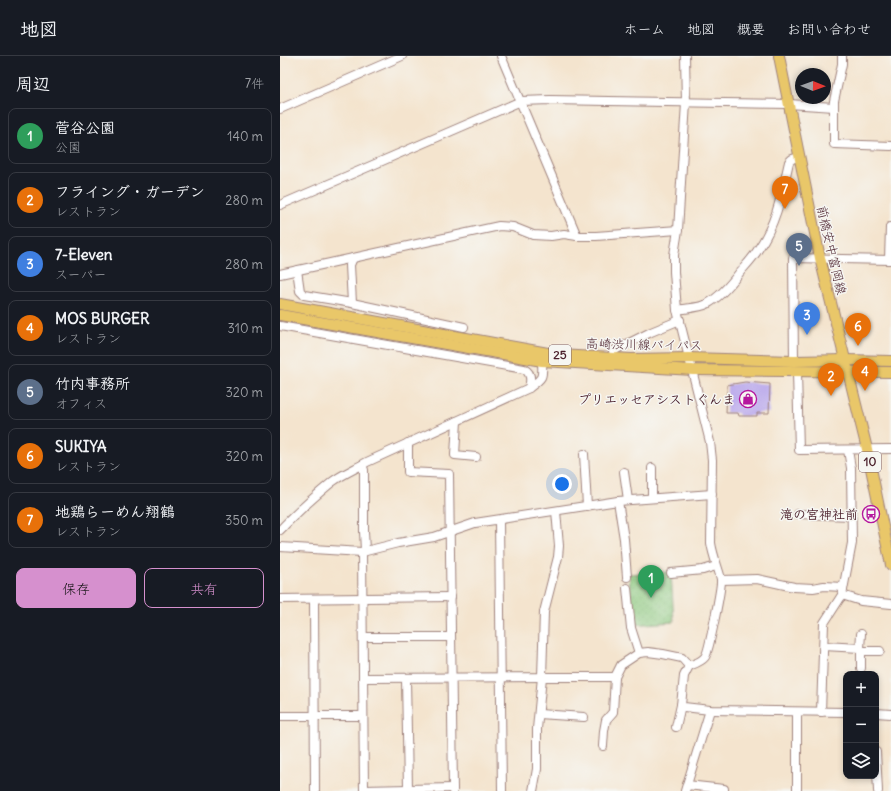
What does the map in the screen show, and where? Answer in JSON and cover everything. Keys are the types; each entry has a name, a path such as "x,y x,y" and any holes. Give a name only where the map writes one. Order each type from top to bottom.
{"main road":[{"name":"前橋安中富岡線","path":"779,56 820,258 867,450 891,565"},
{"name":"高崎渋川線バイパス","path":"280,304 559,355 631,359 690,358 794,361 891,361"},
{"name":"高崎渋川線バイパス","path":"280,315 542,361 693,370 891,372"}],"street":[{"path":"280,109 402,56"},
{"path":"501,56 577,236"},
{"path":"676,728 682,705 684,676 689,666 702,660 707,652 721,580 711,543 712,460 707,423 677,310 674,272 674,255 678,230 686,103 685,56"},
{"path":"842,56 842,64 834,101 834,144 891,146"},
{"path":"280,205 521,101 550,100 789,104 834,107"},
{"path":"677,310 707,304 728,288 737,277 760,248 778,208 789,162 792,159 799,157"},
{"path":"280,274 499,226 512,227 533,235 551,236 564,234 577,236 678,230"},
{"path":"794,361 793,258 890,260 890,226"},
{"path":"352,303 350,265 353,258"},
{"path":"297,270 301,293 304,295 352,303 464,327"},
{"path":"614,351 651,332 680,320"},
{"path":"280,326 524,369 528,372 531,379 529,388"},
{"path":"280,530 292,517 333,482 362,465 529,388 540,380 543,373 542,361"},
{"path":"796,372 799,450 891,449"},
{"path":"457,421 455,455 476,457"},
{"path":"362,465 364,470 364,552 362,598 364,790 453,789 449,474 408,472 408,443"},
{"path":"820,712 824,623 843,591 846,582 852,543 851,468 848,450"},
{"path":"584,454 587,506"},
{"path":"652,468 652,498"},
{"path":"624,472 628,500"},
{"path":"280,547 364,552 398,543 434,537 475,523 618,501 712,494"},
{"path":"618,501 624,539 627,578"},
{"path":"533,791 537,769 544,612 558,557 556,511"},
{"path":"798,514 851,516"},
{"path":"499,520 502,791"},
{"path":"671,572 703,570 716,566"},
{"path":"721,580 757,579 794,587 813,588 824,586 843,591 861,601 891,604"},
{"path":"627,588 631,628 639,653"},
{"path":"280,599 451,597"},
{"path":"314,599 315,791"},
{"path":"861,634 861,668"},
{"path":"363,637 451,636"},
{"path":"824,646 880,651"},
{"path":"603,746 606,720 612,712 615,677 622,665 639,653 648,652 682,658 689,666"},
{"path":"363,678 615,677"},
{"path":"406,678 408,789"},
{"path":"682,705 684,707 710,710 843,712"},
{"path":"710,710 686,788 724,789 724,791"},
{"path":"797,712 797,791"},
{"path":"879,713 891,714"},
{"path":"539,714 584,717"},
{"path":"280,716 363,716"},
{"path":"877,779 878,791"}],"green space":[{"path":"671,572 674,622 632,625 629,574"}],"building":[{"name":"プリエッセアシストぐんま","path":"745,382 770,384 769,413 757,413 757,416 739,416 738,413 726,413 727,385"}],"place":[{"name":"地鶏らーめん翔鶴","path":"785,209"},
{"name":"竹内事務所","path":"799,266"},
{"name":"7-Eleven","path":"807,335"},
{"name":"SUKIYA","path":"858,346"},
{"name":"MOS BURGER","path":"865,391"},
{"name":"フライング・ガーデン","path":"831,396"},
{"name":"プリエッセアシストぐんま","path":"748,399"},
{"name":"滝の宮神社前","path":"871,514"},
{"name":"菅谷公園","path":"651,598"}]}
